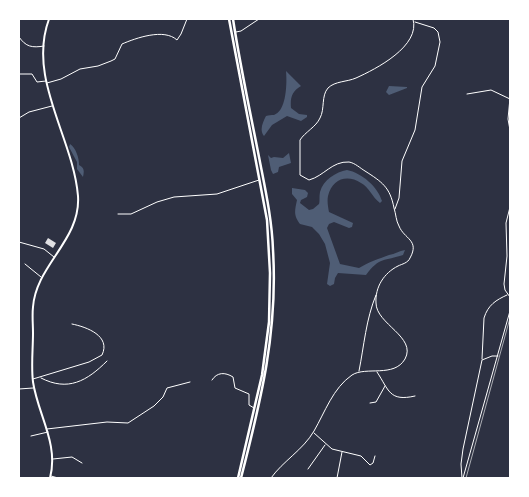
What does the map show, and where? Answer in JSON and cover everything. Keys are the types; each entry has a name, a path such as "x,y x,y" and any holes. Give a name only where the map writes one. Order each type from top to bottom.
{"highway":[{"path":"229,19 235,57 262,180 267,220 270,293 267,344 255,409 239,478"},
{"path":"233,19 273,248 274,295 272,328 264,387 239,478"}],"street":[{"path":"49,19 44,46 46,82 64,140 78,196 76,216 71,230 41,277 32,309 34,388 51,442 50,477 58,478"},
{"path":"19,74 32,74 37,82 61,79 75,70 115,59 122,44 129,41 162,34 177,40 187,19"},
{"path":"235,32 241,31 259,19"},
{"path":"358,372 366,336 368,313 381,280 392,269 407,262 413,250 411,240 401,231 398,225 392,195 384,184 351,162 338,163 316,178 309,180 302,177 299,167 300,140 319,120 326,89 334,84 348,81 364,74 398,53 412,37 413,19"},
{"path":"395,210 399,198 402,160 415,130 422,87 435,66 440,42 438,32 434,28 414,22"},
{"path":"19,37 30,47 44,46"},
{"path":"468,94 491,90 510,98 508,119 510,130"},
{"path":"19,118 29,112 52,106"},
{"path":"118,214 131,214 157,202 174,197 217,194 262,180"},
{"path":"510,207 506,223 507,256 504,284 510,297"},
{"path":"19,242 44,249 55,257"},
{"path":"25,264 41,277"},
{"path":"270,478 314,432 332,398 350,377 358,372 390,369 403,362 406,351 405,344 378,312 376,305 377,292"},
{"path":"463,478 461,464 463,449 482,360 485,313 488,307 508,294"},
{"path":"463,478 510,312"},
{"path":"33,379 89,362 102,355 104,345 102,340 88,328 72,324"},
{"path":"482,360 487,357 498,356"},
{"path":"40,378 51,383 70,385 86,379 107,361"},
{"path":"377,371 392,395 397,398 415,396"},
{"path":"212,380 218,374 233,377 234,388 248,394 249,405 255,409"},
{"path":"47,429 107,422 128,423 154,406 163,397 167,388 190,382"},
{"path":"370,403 376,402 385,386"},
{"path":"19,389 34,388"},
{"path":"32,436 48,432"},
{"path":"314,432 332,449 361,456 370,465 374,461 375,456"},
{"path":"308,469 326,444"},
{"path":"337,478 342,452"},
{"path":"52,459 72,457 82,463"}],"water":[{"path":"286,71 301,86 292,95 291,108 299,114 307,115 307,117 301,121 287,116 272,125 264,136 262,129 266,116 274,115 278,112 284,102"},
{"path":"389,86 407,88 389,95 386,92"},
{"path":"70,144 77,153 79,165 84,172 83,177 77,169 77,162 69,147"},
{"path":"289,153 291,163 279,167 278,172 273,174 268,155 271,158 283,158"},
{"path":"347,170 369,181 382,201 380,203 364,185 356,180 341,180 330,190 328,198 329,212 353,223 352,227 349,228 334,222 329,224 327,228 340,264 359,268 377,259 405,250 403,255 379,262 366,275 338,273 334,284 330,286 327,284 330,263 325,244 312,227 300,224 296,218 297,200 292,194 292,188 305,190 308,193 307,197 301,200 300,203 309,210 313,209 319,204 320,192 327,180"}],"building":[{"path":"48,238 56,243 53,248 45,243"}],"railway":[{"path":"466,478 510,318"}]}
